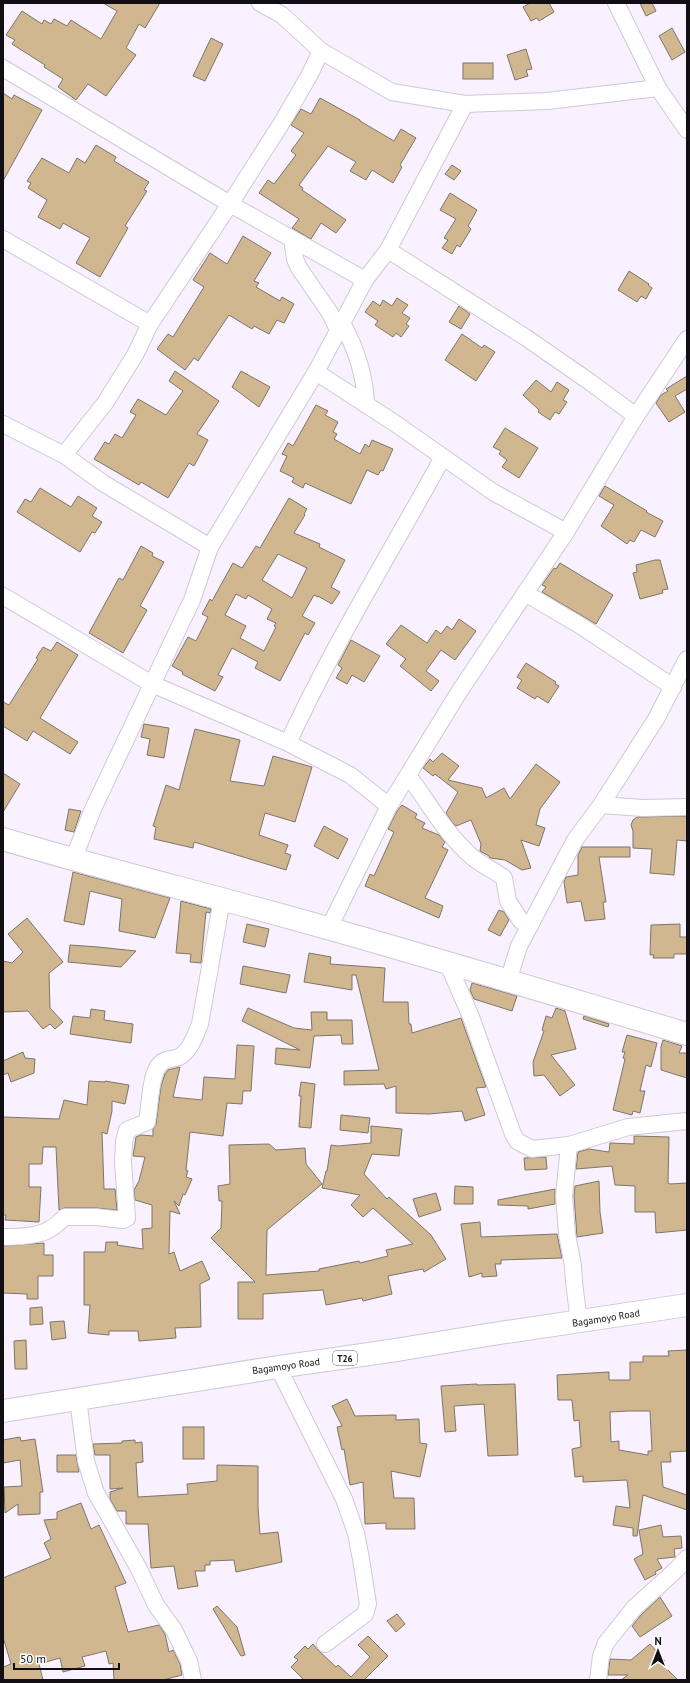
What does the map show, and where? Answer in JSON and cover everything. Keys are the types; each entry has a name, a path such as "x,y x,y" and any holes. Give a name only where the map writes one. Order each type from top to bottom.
{"main road":[{"path":"3,839 73,860 329,928 687,1034"},
{"name":"Bagamoyo Road","path":"3,1411 278,1367 687,1305"}],"street":[{"path":"260,3 286,9 320,51 392,92 465,104 547,101 658,88"},
{"path":"616,3 658,88 687,130"},
{"path":"64,455 105,403 135,355 150,324 281,124 309,76 320,51"},
{"path":"3,68 230,204 365,280"},
{"path":"73,860 93,809 192,600 210,547 316,372 365,280 388,250 465,104"},
{"path":"292,238 295,259 299,268 340,327 349,336 364,383 366,405"},
{"path":"3,239 150,324"},
{"path":"388,250 525,337 636,416"},
{"path":"329,928 389,806 408,775 459,692 566,532 636,416 685,348"},
{"path":"316,372 493,492 566,532"},
{"path":"3,424 64,455 102,483 210,547"},
{"path":"288,743 302,712 357,610 443,457"},
{"path":"525,593 580,626 673,687"},
{"path":"3,596 152,684 288,743 350,775 389,806"},
{"path":"508,981 519,946 575,840 601,805 656,719 687,659"},
{"path":"408,775 438,818 464,849 481,864 504,878 507,886 508,901 521,921 530,926"},
{"path":"601,805 644,808 687,807"},
{"path":"3,1237 41,1233 50,1229 65,1217 96,1217 123,1220 127,1218 123,1162 124,1142 127,1130 147,1122 154,1078 159,1065 166,1060 180,1057 196,1035 200,1024 222,899"},
{"path":"448,964 471,1017 512,1134 517,1141 532,1149 569,1145 628,1127 687,1122"},
{"path":"569,1145 564,1196 567,1234 573,1266 579,1322"},
{"path":"278,1367 344,1499 356,1533 361,1559 368,1604 365,1614 325,1644"},
{"path":"78,1399 84,1447 90,1475 96,1493 156,1605 174,1630 189,1661 193,1680"},
{"path":"598,1680 600,1656 606,1643 634,1608 687,1558"}],"building":[{"path":"103,3 160,3 145,28 139,24 126,48 136,55 106,96 88,84 76,100 58,87 63,79 44,67 45,65 12,44 15,40 6,35 22,11 42,24 44,20 51,24 54,19 67,26 71,20 101,39 117,11"},
{"path":"530,3 549,3 554,12 539,21 537,18 531,21 523,7"},
{"path":"640,3 652,3 656,11 646,16"},
{"path":"672,28 685,52 672,60 659,36"},
{"path":"211,38 223,44 205,81 193,76"},
{"path":"526,49 532,69 526,70 528,76 515,80 507,55"},
{"path":"463,63 493,63 493,79 463,79"},
{"path":"3,93 12,99 14,95 42,110 3,181"},
{"path":"320,98 394,141 401,129 416,138 400,165 402,167 393,183 372,170 366,180 350,171 356,162 328,146 299,185 303,188 302,190 346,220 336,233 321,223 311,239 292,228 299,219 259,193 268,180 274,184 296,155 291,151 304,133 291,125 301,109 311,114"},
{"path":"96,145 116,157 114,161 149,182 144,190 147,191 125,226 128,228 100,277 76,263 90,238 63,223 60,229 38,217 47,200 28,188 31,183 27,181 42,158 69,173 77,158 85,163"},
{"path":"452,165 461,171 454,180 445,174"},
{"path":"450,193 477,210 468,226 471,229 460,247 457,245 452,254 442,248 448,240 444,238 456,219 440,210"},
{"path":"243,236 271,253 254,281 259,283 256,287 280,301 282,297 294,304 284,323 277,320 269,334 254,326 252,329 229,315 198,361 194,358 185,370 157,349 168,334 173,337 204,287 193,280 210,253 227,264"},
{"path":"629,271 649,284 648,285 652,288 646,299 641,296 637,302 618,290"},
{"path":"397,298 408,305 402,313 410,318 406,324 409,326 401,337 396,333 393,337 375,325 378,321 365,312 373,301 380,306 383,300 392,306"},
{"path":"459,306 470,314 461,329 449,322"},
{"path":"462,334 482,348 484,345 495,352 476,381 445,360"},
{"path":"175,371 219,401 197,434 208,440 194,466 189,463 168,498 141,482 139,485 94,459 105,442 109,444 115,434 122,438 136,415 130,412 138,399 166,415 183,391 169,381"},
{"path":"241,371 270,387 259,407 232,387"},
{"path":"687,376 687,389 675,396 685,412 669,422 656,403 661,395 668,391 666,389"},
{"path":"536,380 551,392 557,382 569,390 563,400 567,402 559,414 555,412 550,420 538,412 539,410 523,395"},
{"path":"316,405 328,411 325,415 338,422 333,432 337,434 334,439 360,454 365,444 369,447 372,440 393,449 383,471 381,470 378,475 367,470 351,504 305,483 303,488 292,482 294,478 280,471 287,456 282,454 288,443 293,446"},
{"path":"505,428 538,448 519,478 502,467 507,460 499,454 501,451 493,447"},
{"path":"605,486 663,521 655,537 641,530 634,542 630,540 627,544 601,526 614,505 599,496"},
{"path":"40,488 71,507 78,496 97,508 92,516 102,522 95,533 92,532 80,552 17,512 25,499 31,502"},
{"path":"289,498 307,509 294,533 320,544 319,547 345,560 331,587 340,592 332,604 314,595 302,616 315,623 308,635 305,633 280,681 255,668 258,662 232,648 218,675 223,677 215,691 182,674 183,672 172,666 188,637 196,641 208,617 202,614 210,599 212,601 233,563 242,568 256,546 260,548","holes":["278,554 307,568 292,598 262,580","236,594 246,599 248,595 272,609 267,619 276,623 274,626 276,627 264,651 240,638 246,626 225,615"]},
{"path":"141,546 153,553 152,556 164,562 140,606 147,610 123,653 89,633 119,578 123,580"},
{"path":"660,560 668,589 662,590 663,593 640,599 633,573 637,572 636,565"},
{"path":"560,563 613,595 596,624 542,592 546,587 542,585 554,568 556,569"},
{"path":"459,619 476,631 455,660 441,650 426,671 439,681 431,691 400,666 406,659 386,644 401,625 427,643 436,630 441,634 447,626 452,630"},
{"path":"351,640 380,656 364,682 352,675 347,684 336,678 342,668 338,665"},
{"path":"57,642 78,655 40,718 78,742 70,754 33,731 27,741 3,726 3,702 9,705 38,659 36,658 43,647 51,651"},
{"path":"526,663 556,682 555,684 559,686 548,703 537,696 535,699 517,688 522,680 517,677"},
{"path":"144,724 169,728 164,758 147,755 150,739 141,737"},
{"path":"195,729 240,740 230,781 264,786 273,756 312,767 295,822 265,813 259,835 288,845 285,853 291,855 286,870 194,842 193,848 154,839 156,827 153,826 166,785 179,790"},
{"path":"442,753 459,766 448,780 482,788 486,798 504,788 510,799 536,764 560,782 540,809 536,825 545,828 539,846 521,840 531,868 522,870 505,860 490,858 480,851 481,844 471,820 456,826 452,822 446,813 458,792 435,774 433,776 423,768 430,759 433,762"},
{"path":"3,773 20,784 3,812"},
{"path":"402,805 417,814 415,818 425,823 422,828 439,835 445,842 442,847 448,850 425,898 443,906 439,918 365,886 370,874 374,876 394,832 388,829 397,811"},
{"path":"69,809 81,811 74,832 65,830"},
{"path":"687,816 687,841 677,840 674,875 650,873 652,849 633,848 633,831 631,825 633,820 637,817"},
{"path":"324,826 348,839 338,859 314,846"},
{"path":"582,847 630,847 630,857 599,857 606,902 603,902 605,919 585,921 581,901 567,903 564,882 566,877 578,875 578,855"},
{"path":"73,872 170,898 155,938 119,931 122,899 90,891 84,925 64,921"},
{"path":"181,901 211,909 210,913 206,912 201,963 190,962 191,954 176,953"},
{"path":"499,910 504,912 509,920 500,936 488,930"},
{"path":"27,918 63,962 49,973 50,1008 63,1022 55,1029 50,1024 43,1029 28,1011 3,1012 3,961 12,963 23,952 8,934"},
{"path":"247,924 269,929 265,947 243,942"},
{"path":"680,924 680,937 687,937 687,954 674,954 674,958 653,958 654,955 650,955 651,925"},
{"path":"70,945 136,951 121,967 68,962"},
{"path":"309,953 331,957 330,964 385,968 383,1002 408,1002 409,1024 411,1024 412,1033 461,1018 486,1087 476,1088 485,1115 465,1121 462,1111 429,1114 396,1113 396,1086 386,1089 384,1084 344,1085 344,1071 379,1070 356,975 352,975 352,990 304,982"},
{"path":"243,966 290,975 286,993 240,984"},
{"path":"472,983 517,996 512,1011 474,999 470,990"},
{"path":"248,1008 294,1028 312,1030 311,1012 327,1012 327,1020 352,1020 353,1044 342,1044 341,1035 314,1036 310,1068 275,1064 276,1048 300,1050 242,1021"},
{"path":"556,1008 565,1011 576,1049 551,1055 575,1085 560,1096 544,1075 534,1076 533,1062 544,1031 542,1030 546,1016 552,1018"},
{"path":"91,1009 105,1011 104,1020 133,1024 131,1043 70,1034 73,1016 90,1018"},
{"path":"584,1016 609,1024 608,1027 583,1019"},
{"path":"627,1035 657,1043 651,1067 646,1065 640,1091 645,1091 640,1113 633,1111 632,1115 613,1110 625,1059 623,1058 625,1052 622,1052"},
{"path":"663,1040 682,1046 679,1053 687,1053 687,1078 661,1070 661,1047"},
{"path":"237,1045 254,1046 251,1091 243,1091 242,1104 227,1103 223,1136 190,1132 186,1170 188,1171 186,1177 192,1179 185,1195 183,1194 179,1206 174,1201 180,1214 170,1211 169,1254 174,1252 180,1271 202,1261 210,1279 200,1284 201,1327 175,1328 176,1338 139,1341 138,1331 109,1331 109,1335 88,1333 90,1305 84,1305 84,1252 105,1252 106,1242 118,1242 117,1245 143,1249 142,1229 152,1228 152,1205 135,1200 134,1190 139,1181 145,1157 133,1156 136,1137 141,1135 153,1136 161,1086 165,1074 168,1070 180,1067 173,1097 202,1100 204,1077 235,1079"},
{"path":"23,1052 25,1058 35,1059 34,1073 11,1082 8,1073 3,1075 3,1061"},
{"path":"89,1081 105,1081 129,1085 125,1104 112,1101 112,1111 107,1134 102,1132 104,1189 115,1189 117,1210 65,1208 59,1210 56,1147 43,1147 42,1164 29,1164 29,1187 41,1187 39,1222 5,1220 6,1215 3,1215 3,1117 59,1119 64,1100 87,1105"},
{"path":"301,1082 315,1084 311,1128 299,1127 301,1096 299,1096"},
{"path":"341,1115 370,1118 368,1133 340,1130"},
{"path":"371,1126 402,1129 399,1156 372,1154 364,1174 387,1199 389,1197 431,1235 446,1259 424,1272 423,1269 388,1276 392,1294 363,1301 362,1298 326,1305 323,1290 263,1294 263,1319 238,1319 238,1282 255,1282 211,1238 221,1228 222,1201 219,1201 218,1186 230,1184 229,1145 269,1144 276,1150 305,1148 306,1164 322,1184 267,1230 266,1275 319,1271 319,1269 359,1261 360,1263 388,1256 386,1250 413,1244 373,1208 363,1217 351,1205 360,1195 322,1188 327,1171 331,1145 338,1146 371,1143"},
{"path":"634,1136 669,1137 668,1183 687,1183 687,1230 656,1233 655,1212 635,1212 635,1186 615,1185 612,1166 576,1169 578,1152 589,1149 609,1152 610,1143 634,1144"},
{"path":"546,1157 547,1169 525,1170 524,1158"},
{"path":"599,1181 600,1212 603,1233 577,1237 574,1196 575,1186"},
{"path":"455,1186 473,1187 473,1204 454,1204"},
{"path":"555,1189 555,1204 528,1209 528,1206 498,1205 498,1200"},
{"path":"436,1193 441,1210 419,1217 413,1199"},
{"path":"480,1222 481,1237 557,1234 562,1258 501,1260 501,1264 495,1264 497,1276 482,1277 482,1273 469,1277 461,1224"},
{"path":"44,1243 44,1255 53,1255 53,1276 38,1276 38,1299 27,1299 27,1294 3,1293 3,1246"},
{"path":"42,1307 43,1324 30,1325 30,1308"},
{"path":"64,1321 66,1338 52,1340 50,1322"},
{"path":"26,1340 27,1369 15,1369 14,1341"},
{"path":"687,1350 687,1451 670,1452 671,1462 661,1462 663,1487 687,1495 687,1510 643,1495 637,1536 633,1536 633,1528 613,1525 616,1506 630,1508 627,1480 583,1482 583,1476 575,1477 572,1449 581,1447 579,1420 574,1421 572,1400 558,1400 557,1375 609,1372 609,1380 630,1380 630,1362 643,1362 643,1356 669,1356 668,1351","holes":["650,1411 652,1451 648,1451 648,1455 619,1450 619,1441 611,1442 610,1412"]},
{"path":"515,1384 518,1455 488,1456 484,1404 454,1406 456,1431 445,1432 441,1386"},
{"path":"347,1399 355,1416 396,1415 396,1420 419,1419 420,1443 427,1444 420,1477 391,1471 394,1498 414,1498 415,1529 386,1529 386,1523 365,1524 363,1482 350,1485 344,1449 342,1450 337,1427 342,1426 332,1406"},
{"path":"183,1427 204,1427 204,1459 183,1459"},
{"path":"20,1437 21,1441 35,1439 43,1492 40,1492 40,1514 18,1515 18,1504 5,1513 4,1487 22,1486 20,1460 3,1463 3,1440"},
{"path":"135,1440 135,1443 142,1442 143,1462 136,1463 138,1497 188,1494 187,1484 217,1481 217,1465 258,1466 258,1507 260,1534 278,1532 282,1562 236,1572 234,1560 210,1561 210,1565 205,1565 205,1571 195,1571 198,1586 178,1589 174,1566 151,1568 148,1524 126,1524 126,1511 117,1511 110,1499 110,1492 123,1488 110,1489 110,1455 95,1455 93,1444 122,1443 122,1441"},
{"path":"57,1455 76,1455 79,1472 57,1472"},
{"path":"81,1503 91,1529 99,1525 126,1583 115,1587 128,1632 159,1625 165,1634 169,1652 173,1650 180,1664 182,1675 163,1680 114,1680 113,1663 109,1664 106,1651 82,1657 85,1666 63,1672 60,1658 39,1664 43,1680 3,1680 3,1667 11,1664 3,1637 3,1578 51,1558 44,1543 51,1539 44,1520 57,1519 57,1512"},
{"path":"661,1525 663,1537 681,1536 682,1548 674,1549 675,1557 657,1559 662,1568 655,1572 656,1574 645,1580 634,1559 643,1554 639,1530"},
{"path":"660,1597 672,1616 640,1637 632,1626"},
{"path":"217,1606 237,1627 245,1655 241,1656 213,1609"},
{"path":"397,1614 405,1624 396,1632 387,1621"},
{"path":"368,1636 388,1656 364,1680 304,1680 291,1667 298,1660 294,1657 305,1646 308,1649 313,1644 336,1667 338,1665 351,1677 370,1657 358,1645"},
{"path":"650,1644 665,1661 662,1664 678,1680 621,1680 628,1675 608,1675 610,1659 631,1660"}]}
